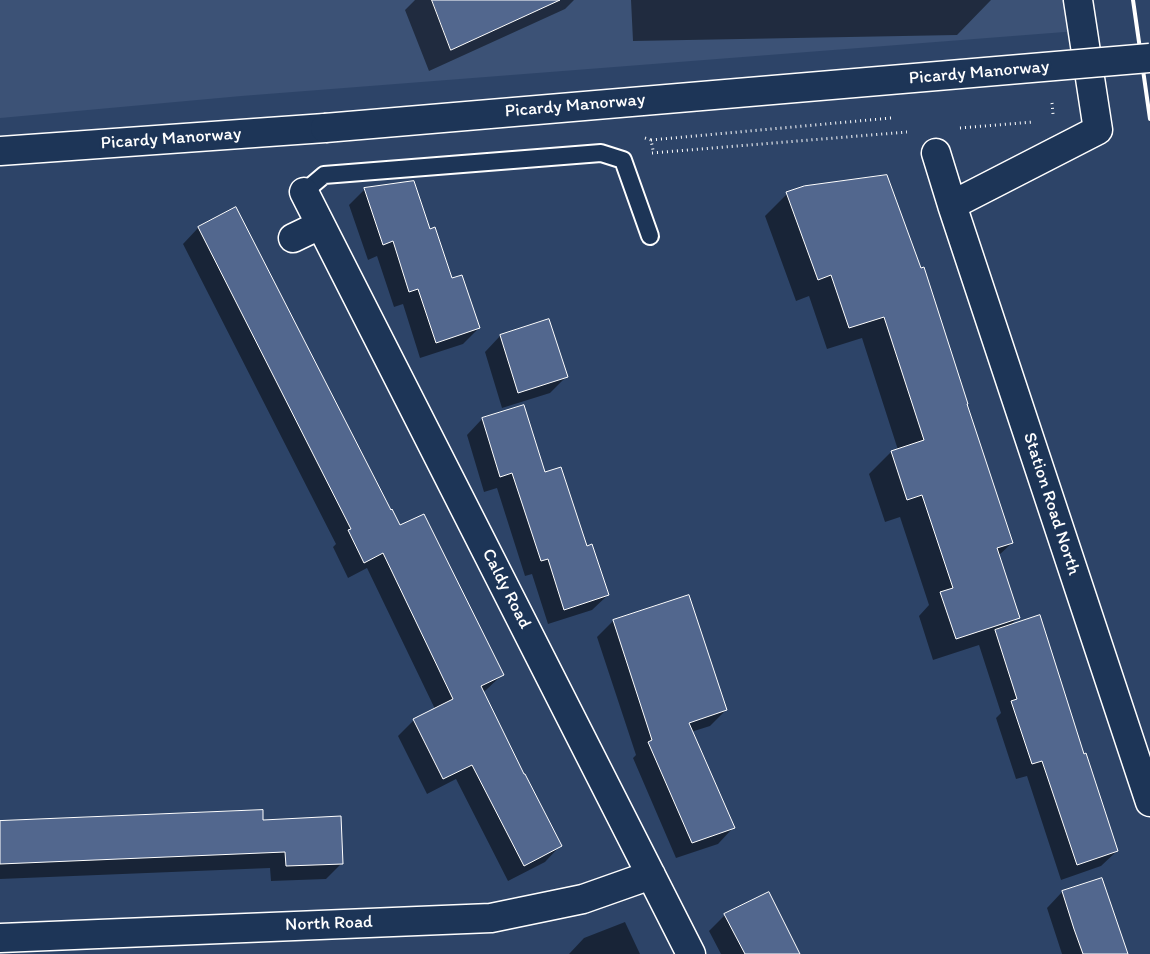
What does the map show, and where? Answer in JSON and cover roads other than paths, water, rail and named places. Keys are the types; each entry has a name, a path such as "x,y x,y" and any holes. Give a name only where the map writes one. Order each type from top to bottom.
{"street":[{"path":"952,205 1098,130 1078,0"},
{"name":"Picardy Manorway","path":"0,151 325,128 1150,58"},
{"name":"Station Road North","path":"936,153 1150,802"},
{"name":"Caldy Road","path":"304,192 691,954"},
{"path":"293,238 320,225"},
{"name":"North Road","path":"0,938 491,918 583,900 651,875"}],"lane":[{"path":"304,192 324,175 601,153 622,160 650,236"}],"railway":[{"path":"1133,0 1150,119"}]}
